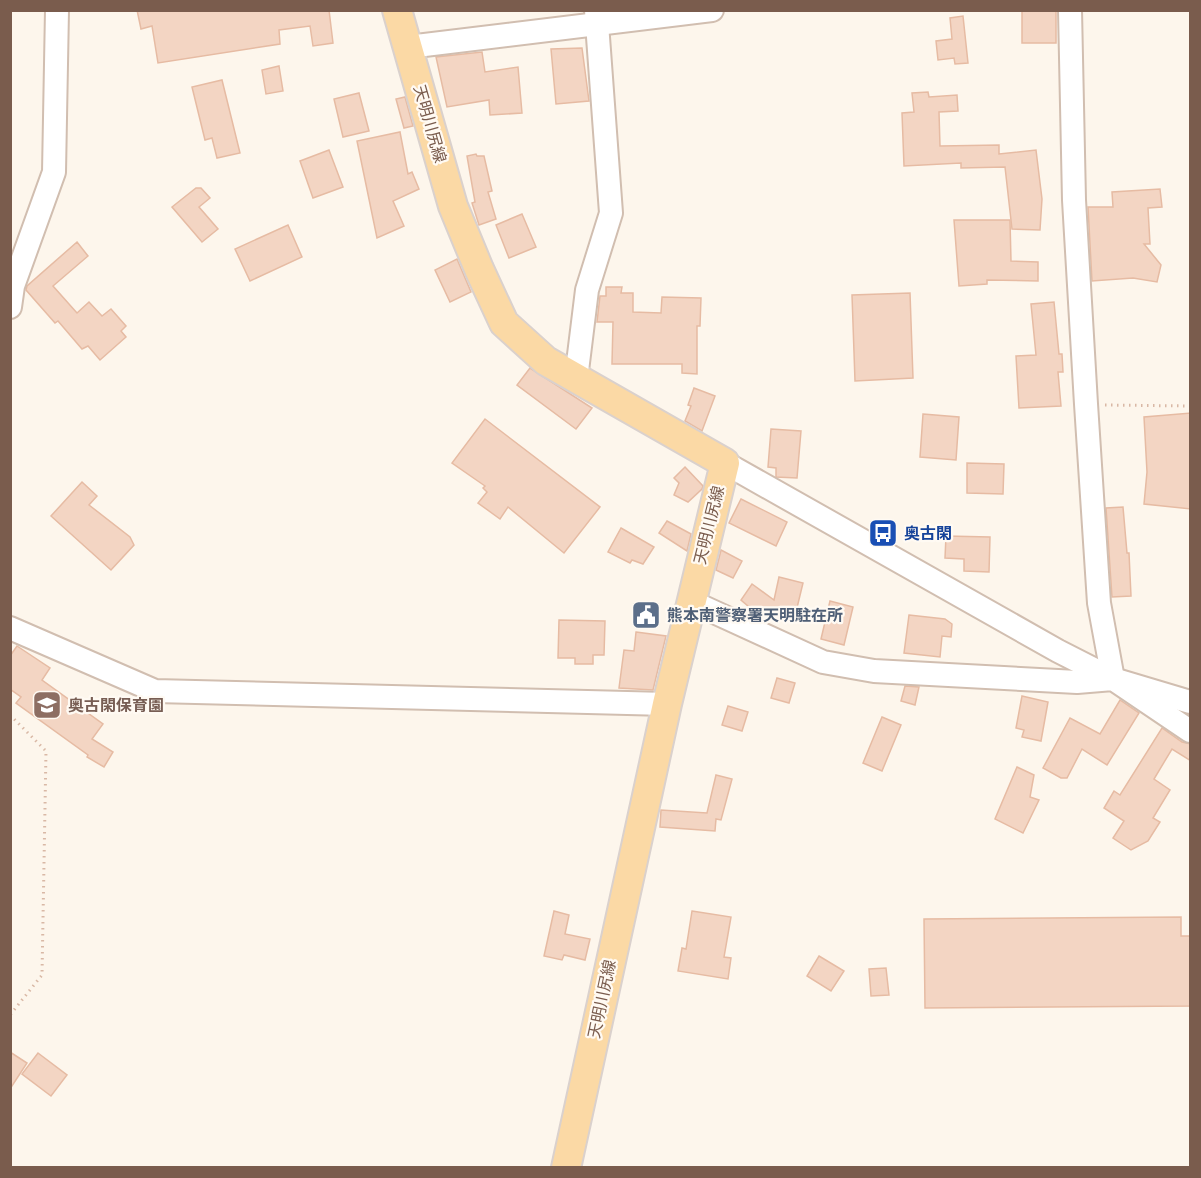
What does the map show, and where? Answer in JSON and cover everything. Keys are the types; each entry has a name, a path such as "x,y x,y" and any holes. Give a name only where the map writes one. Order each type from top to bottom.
{"main road":[{"name":"天明川尻線","path":"397,10 453,206 504,323 546,361 725,463 690,601 566,1167"}],"street":[{"path":"10,307 13,286 54,172 57,10"},
{"path":"408,47 597,17 712,10"},
{"path":"1070,10 1074,200 1086,404 1099,603 1113,679"},
{"path":"576,379 586,290 611,213 597,17"},
{"path":"725,463 1022,632 1113,679 1191,731"},
{"path":"690,601 823,662 874,671 1077,682 1113,679 1191,702"},
{"path":"10,628 154,691 667,704"}],"path":[{"path":"1086,404 1191,406"},
{"path":"10,715 46,751 42,975 10,1015"}],"building":[{"path":"137,10 329,10 333,43 313,46 310,26 279,30 280,44 158,63 152,26 141,29"},
{"path":"1022,10 1056,10 1056,43 1022,43"},
{"path":"963,16 968,63 955,64 954,58 938,60 936,41 952,39 950,18"},
{"path":"582,48 589,101 556,104 551,49"},
{"path":"482,52 485,72 518,67 522,113 490,115 489,100 447,107 436,57"},
{"path":"279,66 283,91 266,94 262,70"},
{"path":"222,80 240,153 217,158 212,138 205,140 192,87"},
{"path":"928,92 929,97 957,95 958,111 939,112 940,146 999,145 999,154 1036,150 1042,199 1040,230 1012,229 1005,167 961,168 961,163 904,166 902,113 914,112 912,93"},
{"path":"359,93 369,131 343,137 334,99"},
{"path":"405,97 413,126 404,128 396,99"},
{"path":"400,132 408,174 412,172 419,189 393,201 404,226 377,238 357,141"},
{"path":"329,150 343,187 313,198 300,161"},
{"path":"476,154 484,156 492,191 488,192 496,219 479,225 472,203 475,202 467,156"},
{"path":"196,188 201,188 210,198 199,207 218,229 202,242 172,207"},
{"path":"1160,189 1162,207 1148,208 1150,244 1144,244 1161,265 1157,282 1133,278 1092,281 1088,207 1113,207 1112,192"},
{"path":"522,214 536,247 509,258 496,225"},
{"path":"954,220 1010,220 1011,261 1038,262 1038,281 987,280 987,284 959,286"},
{"path":"288,225 302,257 250,281 235,249"},
{"path":"77,242 88,256 53,286 77,313 89,302 102,316 111,309 126,326 121,331 126,337 100,360 88,346 82,349 58,321 55,323 26,290 27,286"},
{"path":"457,259 471,292 450,302 435,270"},
{"path":"606,287 622,287 621,293 633,293 633,312 661,313 662,297 701,298 700,326 697,326 697,374 682,373 682,364 612,364 613,322 597,322 600,296 606,296"},
{"path":"910,293 913,378 855,381 852,295"},
{"path":"1054,302 1059,354 1062,354 1063,372 1058,372 1061,406 1019,408 1016,356 1036,355 1031,304"},
{"path":"530,368 592,408 576,429 517,385"},
{"path":"694,388 715,396 702,431 685,421 691,406 688,405"},
{"path":"1191,413 1191,509 1144,504 1147,472 1144,417"},
{"path":"923,414 959,417 956,460 920,457"},
{"path":"485,419 600,507 564,553 508,507 500,519 478,503 487,492 483,488 485,486 452,463"},
{"path":"771,429 801,431 797,478 776,477 776,468 768,467"},
{"path":"967,463 1004,464 1003,494 967,493"},
{"path":"685,467 703,486 688,502 674,495 679,483 674,478"},
{"path":"82,482 97,496 89,505 130,537 134,545 111,570 51,516"},
{"path":"741,499 787,522 776,546 729,523"},
{"path":"1123,507 1127,553 1129,553 1131,596 1112,597 1106,508"},
{"path":"667,521 691,534 687,551 659,533"},
{"path":"621,528 654,547 643,564 632,560 630,563 608,552"},
{"path":"946,536 990,537 989,572 964,571 964,559 945,558"},
{"path":"721,550 742,561 733,578 716,570"},
{"path":"779,577 803,583 795,616 748,606 741,600 752,584 774,600"},
{"path":"830,601 853,607 844,645 821,639"},
{"path":"909,615 945,619 952,624 951,637 942,636 940,657 904,653"},
{"path":"559,620 605,621 604,655 593,655 593,664 575,664 575,658 558,658"},
{"path":"636,632 666,636 653,690 619,688 624,650 634,651"},
{"path":"17,646 50,668 42,680 103,724 92,739 113,752 104,767 87,757 88,755 16,703 21,697 10,689 10,656"},
{"path":"777,678 795,683 789,703 771,698"},
{"path":"905,686 919,687 915,705 901,701"},
{"path":"1022,696 1048,702 1041,741 1022,737 1024,730 1016,728"},
{"path":"1120,700 1139,713 1107,765 1082,749 1067,778 1061,778 1043,768 1070,718 1100,734"},
{"path":"728,706 748,712 742,731 722,725"},
{"path":"882,717 901,725 882,771 863,763"},
{"path":"1162,728 1182,742 1191,744 1191,761 1172,749 1154,779 1170,790 1153,818 1160,822 1148,841 1131,850 1113,838 1124,821 1104,808 1114,791 1120,795"},
{"path":"1017,767 1034,775 1030,797 1039,800 1023,833 995,819"},
{"path":"716,775 732,779 721,820 716,819 715,831 660,827 661,810 707,813"},
{"path":"554,911 569,915 565,934 590,939 585,960 564,955 562,960 544,956"},
{"path":"692,911 731,917 724,957 731,958 728,979 678,971 682,948 686,949"},
{"path":"1181,917 1181,936 1191,936 1191,1006 925,1008 924,919"},
{"path":"819,956 844,971 831,991 807,976"},
{"path":"886,968 889,995 871,996 869,969"},
{"path":"10,1052 27,1063 10,1089"},
{"path":"38,1053 67,1075 51,1096 22,1074"}],"place":[{"name":"奥古閑","path":"883,533"},
{"name":"熊本南警察署天明駐在所","path":"646,615"},
{"name":"奥古閑保育園","path":"47,705"}]}
